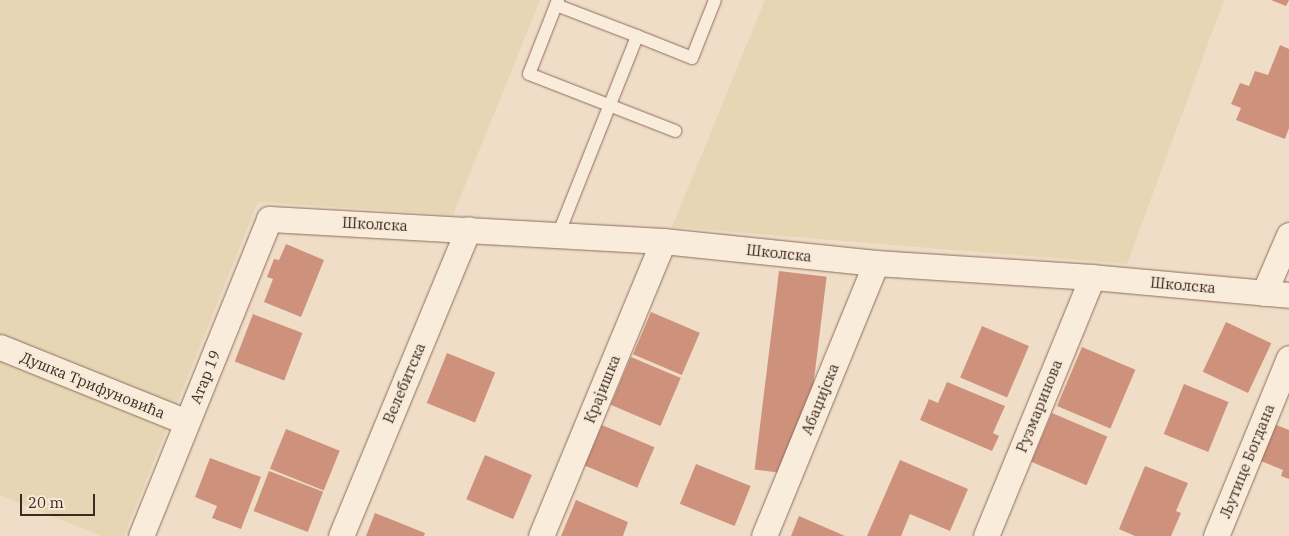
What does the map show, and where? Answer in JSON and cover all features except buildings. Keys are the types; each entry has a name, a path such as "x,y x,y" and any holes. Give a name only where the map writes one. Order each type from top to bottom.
{"street":[{"name":"Школска","path":"269,219 663,241 876,263 1092,277 1289,295"},
{"name":"Атар 19","path":"140,536 269,219"},
{"name":"Велебитска","path":"341,536 468,229"},
{"path":"1264,293 1289,235"},
{"name":"Крајишка","path":"541,536 663,241"},
{"name":"Абаџијска","path":"764,536 876,263"},
{"name":"Рузмаринова","path":"986,536 1092,277"},
{"name":"Душка Трифуновића","path":"0,347 187,422"},
{"name":"Љутице Богдана","path":"1216,536 1289,358"}],"lane":[{"path":"675,131 529,74 557,2 692,58 715,0"},
{"path":"558,235 637,36"}],"shaded area":[{"path":"0,0 540,0 453,215 258,202 124,536 101,536 0,495"},
{"path":"765,0 1224,0 1127,264 672,227"}]}
